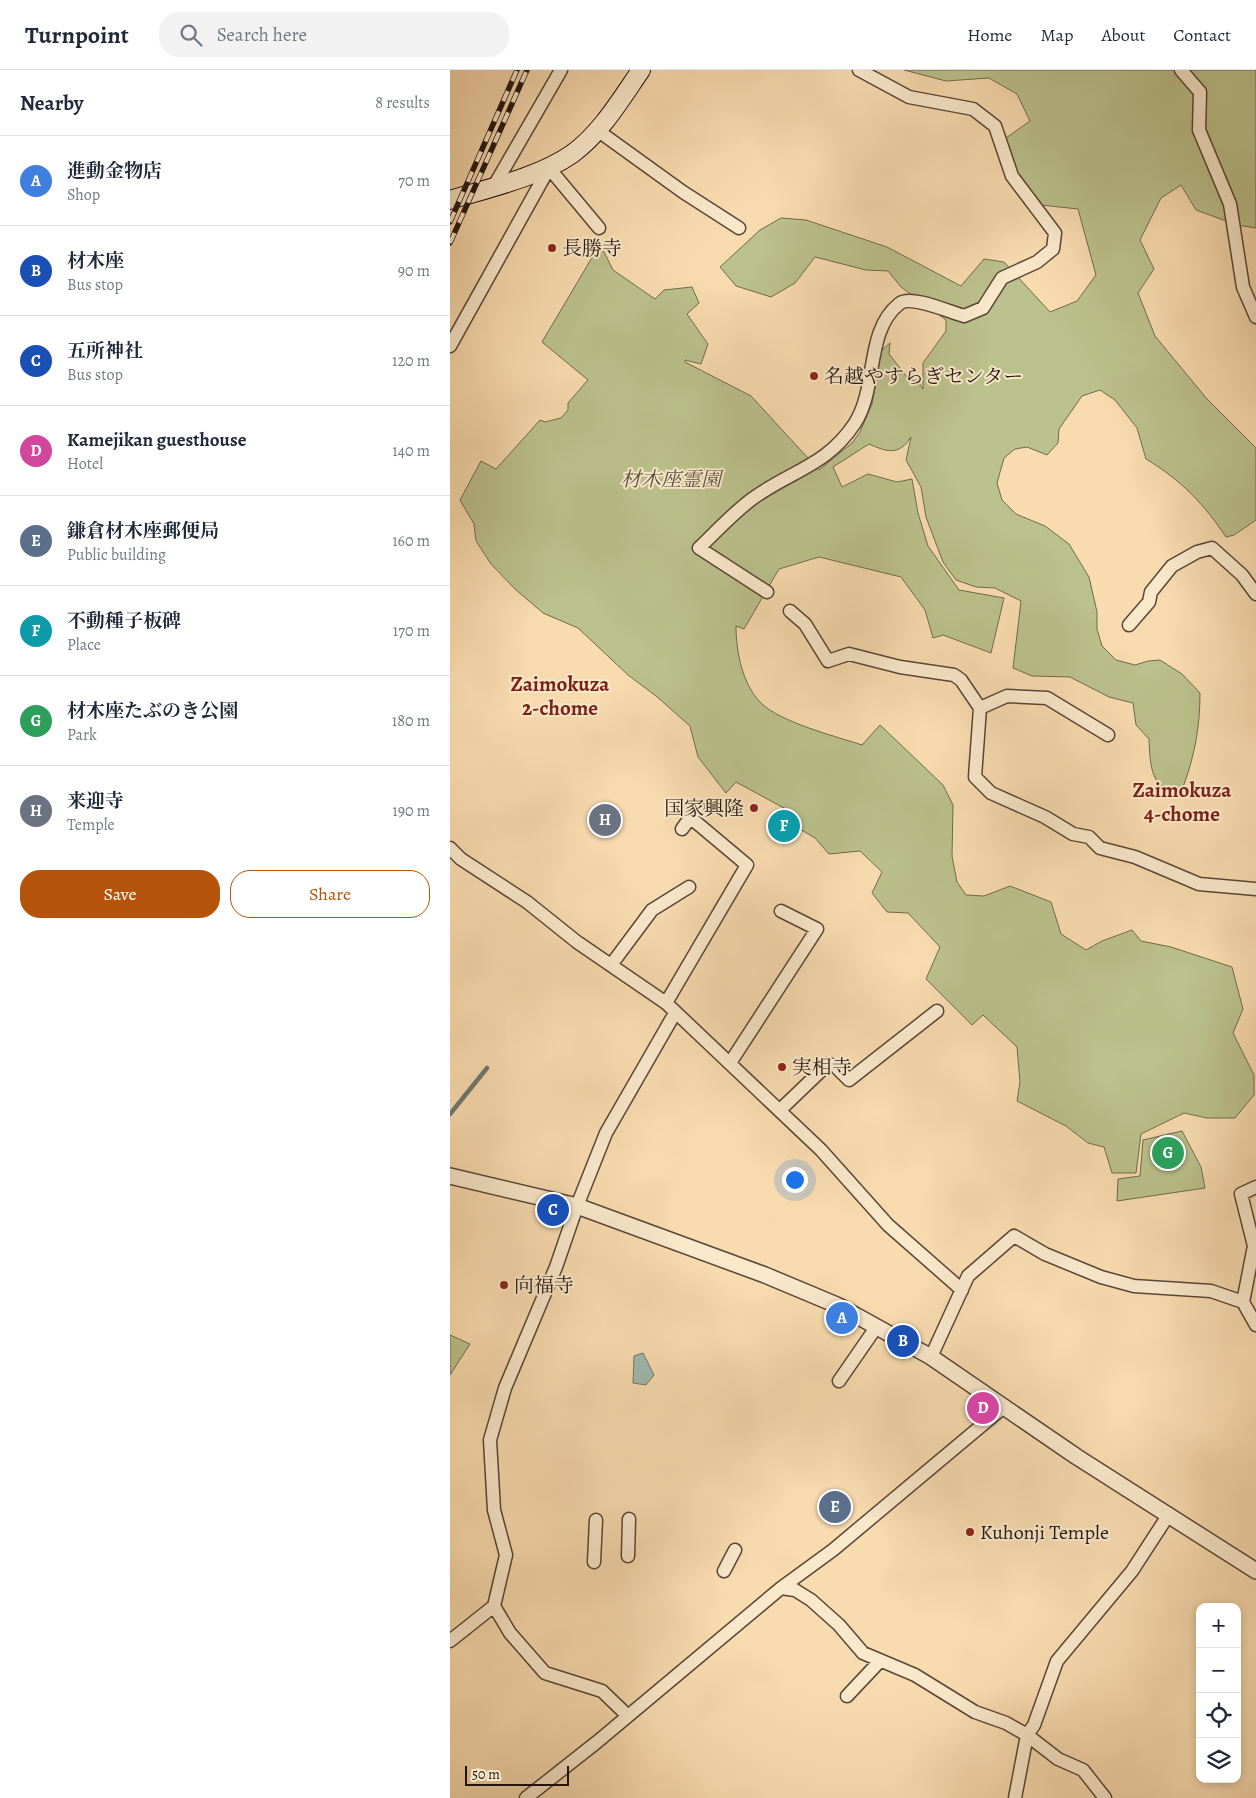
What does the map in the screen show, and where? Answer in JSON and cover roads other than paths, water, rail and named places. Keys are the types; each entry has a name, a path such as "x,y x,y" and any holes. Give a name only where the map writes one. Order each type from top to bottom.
{"main road":[{"path":"450,200 549,168 574,153 597,130 640,70"}],"street":[{"path":"494,186 561,70"},
{"path":"768,592 699,548 752,499 826,457 855,423 865,400 881,325 900,303 911,300 964,316 983,308 1002,278 1037,262 1053,249 1055,233 1012,176 995,126 973,109 909,97 860,70"},
{"path":"1182,70 1200,92 1199,130 1230,204 1243,288 1256,317"},
{"path":"597,130 683,192 739,228"},
{"path":"450,346 549,168 599,228"},
{"path":"1129,624 1149,602 1151,592 1172,566 1197,552 1212,548 1242,575 1256,594"},
{"path":"790,611 805,624 828,661 849,654 900,667 954,675 962,680 980,708 976,777 991,793 1045,817 1073,834 1089,837 1100,848 1135,857 1199,884 1256,889"},
{"path":"980,708 1007,696 1047,698 1108,735"},
{"path":"450,1641 494,1606 506,1555 494,1510 490,1440 505,1388 556,1267 577,1206 606,1133 746,865 694,812 682,829"},
{"path":"450,848 461,859 527,902 671,1008 821,1150 888,1225 962,1290"},
{"path":"611,965 652,910 689,886"},
{"path":"730,1063 817,929 781,911"},
{"path":"780,1110 828,1064 835,1066 849,1080 937,1011"},
{"path":"450,1176 577,1206 807,1291 876,1326 931,1357 1077,1457 1170,1514 1256,1571"},
{"path":"1256,1187 1242,1194 1254,1246 1243,1302 1256,1325"},
{"path":"931,1357 968,1276 1014,1236 1045,1254 1101,1277 1134,1286 1211,1291 1243,1302"},
{"path":"840,1381 876,1326"},
{"path":"526,1798 781,1588 833,1550 1005,1406"},
{"path":"1015,1798 1028,1735 1034,1725 1057,1661 1132,1571 1170,1514"},
{"path":"628,1556 629,1519"},
{"path":"594,1562 596,1520"},
{"path":"724,1571 735,1550"},
{"path":"781,1588 795,1590 811,1600 839,1625 863,1653 915,1675 975,1712 1006,1723 1028,1735 1058,1759 1083,1770 1105,1798"},
{"path":"494,1606 510,1633 545,1673 602,1691 627,1715"},
{"path":"847,1696 880,1661"}],"water":[{"path":"643,1353 654,1375 646,1385 633,1383 634,1356"}],"waterway":[{"path":"450,1114 487,1068"}],"railway":[{"path":"450,222 517,70"},
{"path":"450,243 527,70"}],"place":[{"name":"長勝寺","path":"552,248"},
{"name":"名越やすらぎセンター","path":"814,376"},
{"name":"国家興隆","path":"754,808"},
{"name":"来迎寺","path":"605,820"},
{"name":"不動種子板碑","path":"784,826"},
{"name":"実相寺","path":"782,1067"},
{"name":"材木座たぶのき公園","path":"1168,1153"},
{"name":"五所神社","path":"553,1210"},
{"name":"向福寺","path":"504,1285"},
{"name":"進動金物店","path":"842,1318"},
{"name":"材木座","path":"903,1341"},
{"name":"Kamejikan guesthouse","path":"983,1408"},
{"name":"鎌倉材木座郵便局","path":"835,1507"},
{"name":"Kuhonji Temple","path":"970,1532"}],"district":[{"name":"Zaimokuza 2-chome","path":"560,696"},
{"name":"Zaimokuza 4-chome","path":"1182,802"}],"park label":[{"name":"材木座霊園","path":"671,479"}]}
